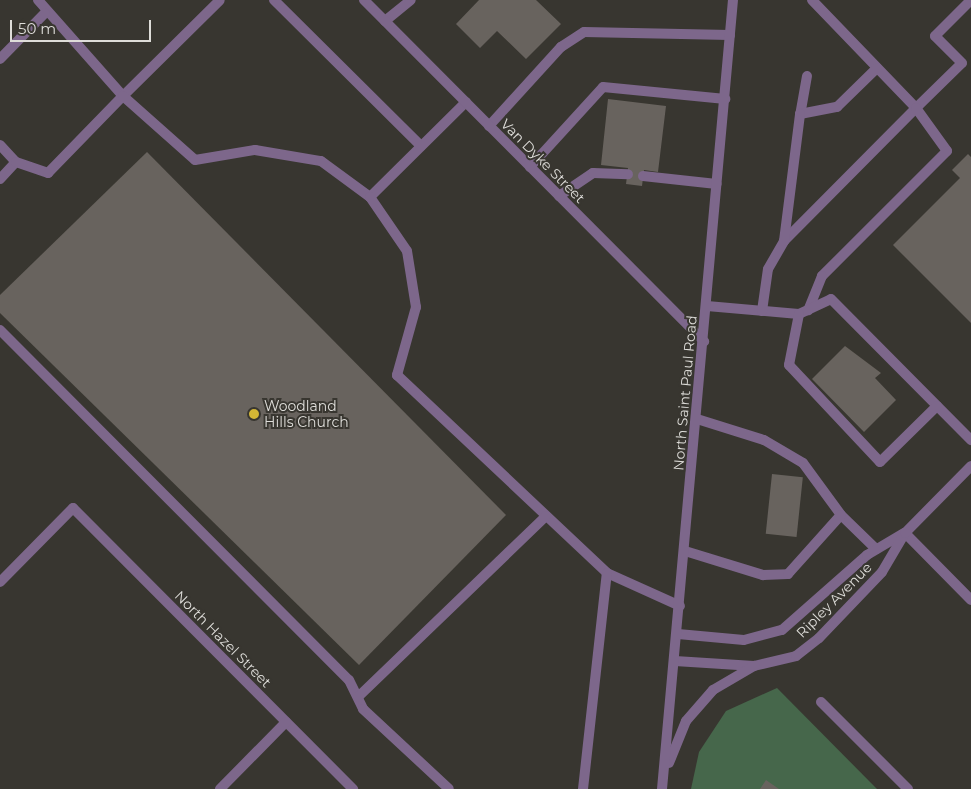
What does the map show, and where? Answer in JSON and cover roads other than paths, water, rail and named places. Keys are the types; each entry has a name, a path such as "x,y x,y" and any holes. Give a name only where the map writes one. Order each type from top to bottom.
{"street":[{"path":"38,0 45,13 123,96 195,160 255,150 320,160 370,197 407,251 416,307 397,375 607,573 680,606"},
{"path":"0,145 16,162 48,173 220,0"},
{"path":"274,0 421,146"},
{"name":"Van Dyke Street","path":"364,0 704,341"},
{"path":"385,21 411,0"},
{"name":"North Saint Paul Road","path":"662,789 678,634 733,0"},
{"path":"812,0 916,108 947,151 822,276 804,312 789,365 880,462 937,406"},
{"path":"971,0 935,36 971,71"},
{"path":"0,59 45,13"},
{"path":"489,126 561,48 584,32 730,35"},
{"path":"762,311 768,269 784,241 962,63"},
{"path":"800,114 837,107 878,68"},
{"path":"784,241 800,114 807,76"},
{"path":"530,167 603,87 724,99"},
{"path":"370,197 466,102"},
{"path":"0,179 16,162"},
{"path":"560,196 593,173 628,174"},
{"path":"644,176 717,184"},
{"path":"707,306 762,311 804,312 831,299 971,440"},
{"path":"0,330 349,680 363,709 449,789"},
{"path":"697,419 764,440 803,463 841,515 876,550"},
{"name":"Ripley Avenue","path":"675,661 754,666 784,661 820,638 882,572 905,533 971,466"},
{"name":"North Hazel Street","path":"0,582 73,508 353,789"},
{"path":"685,551 763,575 788,574 841,515"},
{"path":"358,697 546,516"},
{"path":"905,533 971,600"},
{"name":"Ripley Avenue","path":"678,634 744,640 769,636 794,623 876,550 905,533"},
{"path":"583,789 607,573"},
{"path":"664,773 686,721 713,690 754,666"},
{"path":"821,702 908,789"},
{"path":"220,789 286,722"}],"place":[{"name":"Woodland Hills Church","path":"254,414"}]}
